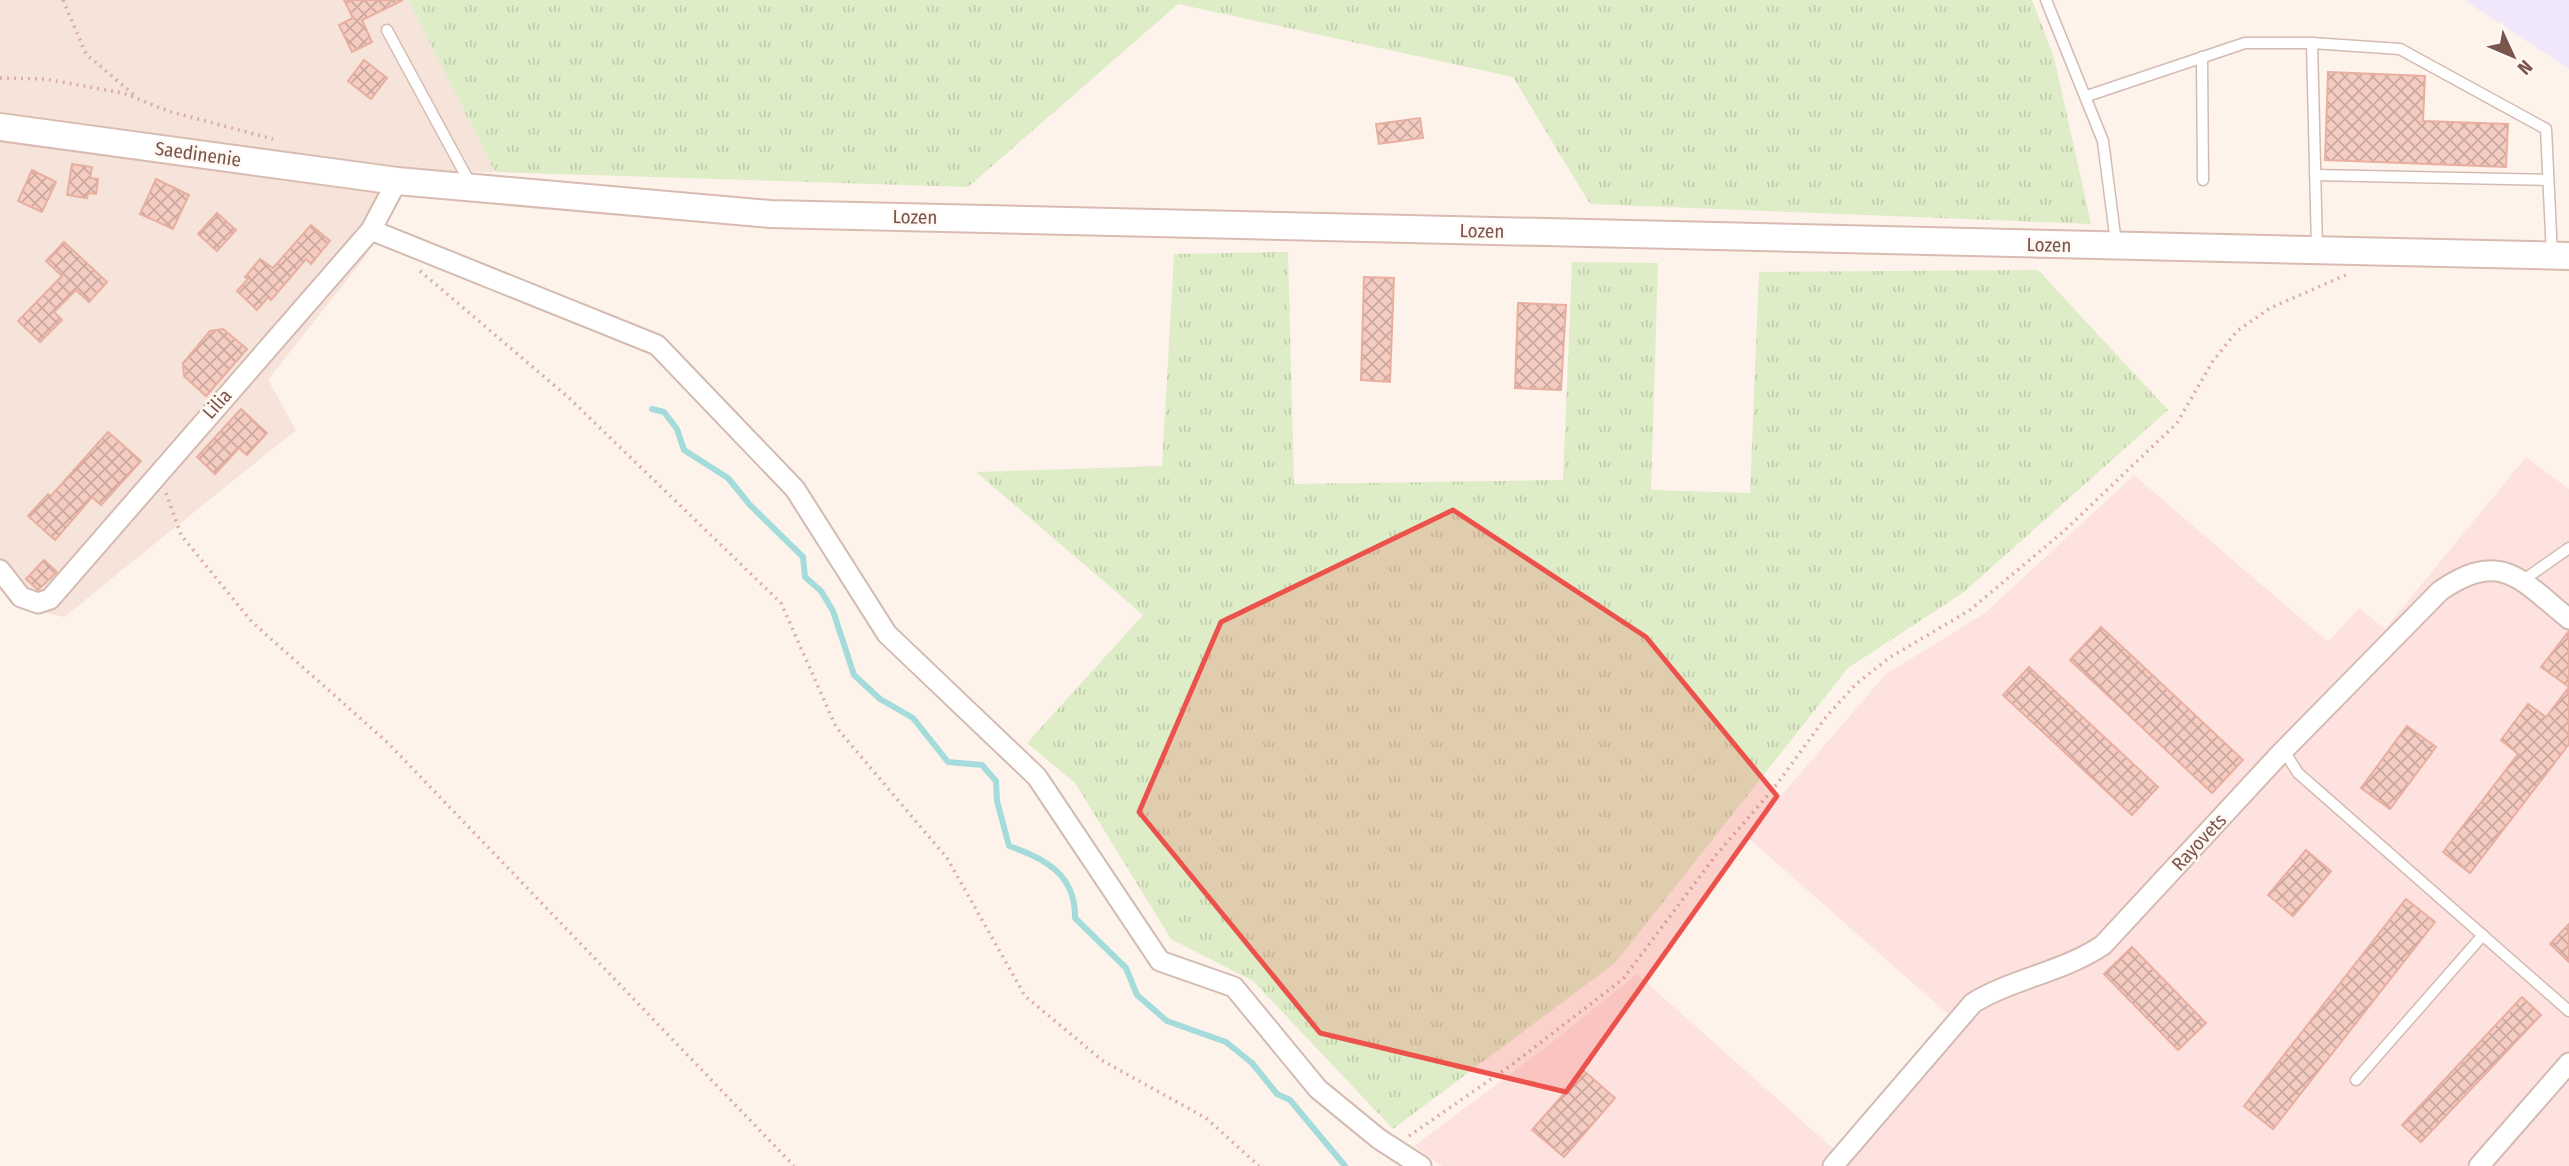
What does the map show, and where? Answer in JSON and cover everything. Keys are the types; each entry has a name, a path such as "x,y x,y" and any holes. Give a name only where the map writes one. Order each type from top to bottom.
{"street":[{"name":"Saedinenie","path":"0,127 397,181"},
{"name":"Lozen","path":"397,181 770,214 2317,252 2560,255"},
{"name":"Lilia","path":"0,570 21,597 38,603 50,598 371,230 397,181"},
{"path":"371,230 657,345 795,489 887,634 1037,776 1160,961 1234,988 1318,1089 1394,1149 1421,1166"},
{"name":"Rayovets","path":"1833,1166 1973,1003 2000,987 2077,962 2103,945 2284,751 2440,591 2465,574 2497,569 2522,581 2569,619"},
{"path":"2479,1166 2569,1063"}],"lane":[{"path":"2046,0 2103,141 2116,247"},
{"path":"387,30 473,188"},
{"path":"2087,96 2245,43 2312,43 2400,49 2546,130 2548,180 2560,255"},
{"path":"2312,43 2317,252"},
{"path":"2202,57 2203,180"},
{"path":"2315,175 2548,180"},
{"path":"2522,581 2569,548"},
{"path":"2284,751 2298,773 2569,1011"},
{"path":"2356,1080 2483,936"}],"path":[{"path":"63,0 86,54 139,99"},
{"path":"0,79 45,79 123,93 221,127 283,142"},
{"path":"413,265 568,397 780,603 836,727 947,858 1025,996 1103,1061 1206,1118 1259,1166"},
{"path":"1394,1149 1437,1113 1510,1066 1623,979 1716,855 1774,788 1826,717 1856,684 1889,658 1970,610 2064,530 2178,423 2213,360 2237,331 2270,307 2352,272"},
{"path":"158,471 181,535 252,622 388,743 794,1166"}],"highlighted area":[{"path":"1453,510 1646,637 1777,796 1566,1092 1320,1033 1139,812 1221,622"}],"shaded area":[{"path":"0,0 408,0 495,172 413,172 365,257 268,380 296,430 64,617 13,606 0,590"},
{"path":"2464,0 2569,0 2569,69 2537,48"},
{"path":"2526,457 2569,489 2569,1166 1442,1166 1414,1146 1545,1048 1637,974 1837,1152 1949,1015 1746,836 1886,674 1985,613 2134,475 2328,642 2359,608 2385,629"}],"green space":[{"path":"408,0 2032,0 2054,57 2091,224 1590,204 1513,77 1178,4 968,187 495,172"},
{"path":"1288,252 1294,484 1563,480 1572,262 1658,263 1651,490 1750,493 1759,272 2038,270 2168,410 1964,592 1848,668 1615,963 1393,1129 1253,981 1171,939 1075,783 1027,743 1143,615 976,472 1162,466 1174,254"}],"building":[{"path":"344,0 403,0 362,20 372,42 352,52 339,25 353,18"},
{"path":"364,60 387,78 371,99 348,81"},
{"path":"2328,72 2425,76 2423,121 2508,124 2506,167 2325,160"},
{"path":"1420,118 1423,138 1379,144 1376,124"},
{"path":"72,164 92,167 90,178 98,179 96,194 88,193 87,198 67,195"},
{"path":"32,170 56,182 42,212 18,201"},
{"path":"156,179 189,195 173,229 140,214"},
{"path":"217,213 236,230 217,251 198,234"},
{"path":"311,225 330,241 311,264 306,259 271,300 268,297 257,310 237,291 248,279 245,277 260,259 273,268"},
{"path":"64,242 107,282 89,302 76,290 54,312 62,320 40,342 18,321 62,276 46,261"},
{"path":"1364,277 1394,278 1390,382 1361,380"},
{"path":"1518,303 1566,305 1561,390 1515,388"},
{"path":"223,329 247,349 206,396 184,376 183,363 210,331"},
{"path":"241,409 267,433 247,455 239,448 215,474 197,457"},
{"path":"108,432 141,461 101,505 92,497 55,540 28,516 48,494 51,496"},
{"path":"44,560 57,572 38,590 26,579"},
{"path":"2101,627 2243,760 2212,793 2070,660"},
{"path":"2569,631 2569,687 2541,667"},
{"path":"2029,667 2158,787 2132,815 2003,695"},
{"path":"2569,687 2569,744 2470,873 2443,852 2518,754 2501,740 2528,704 2546,717"},
{"path":"2407,726 2436,747 2390,809 2361,788"},
{"path":"2306,850 2331,871 2293,916 2268,895"},
{"path":"2406,899 2435,922 2273,1129 2244,1106"},
{"path":"2569,924 2569,962 2550,944"},
{"path":"2132,947 2206,1023 2178,1050 2104,974"},
{"path":"2522,997 2541,1015 2421,1142 2402,1125"},
{"path":"1584,1071 1615,1098 1564,1157 1532,1130"}],"waterway":[{"path":"652,409 664,412 677,429 684,450 728,478 750,505 803,557 805,577 821,591 833,611 854,675 880,699 913,718 948,762 982,765 996,781 997,801 1009,846 1035,856 1064,879 1074,903 1075,918 1126,968 1137,995 1167,1021 1226,1042 1252,1063 1277,1094 1290,1100 1345,1166"}]}
